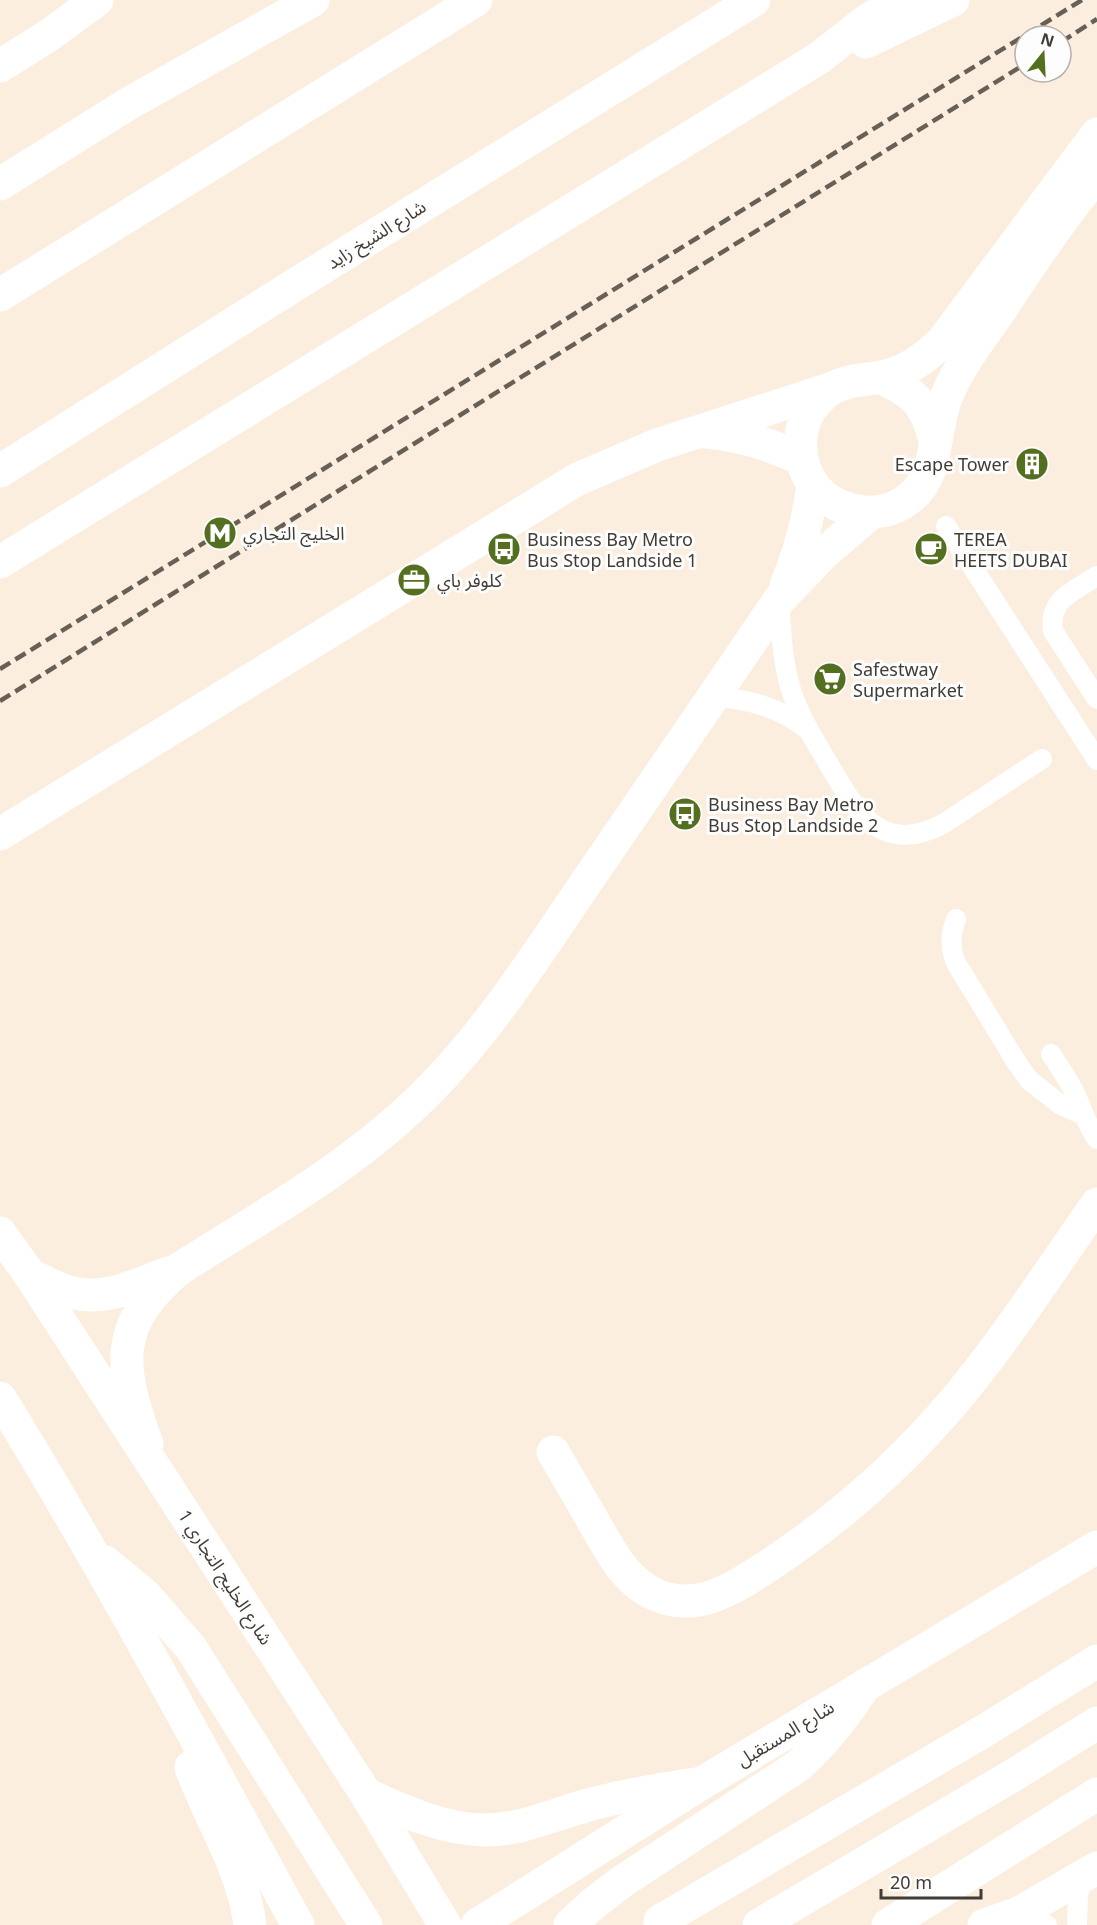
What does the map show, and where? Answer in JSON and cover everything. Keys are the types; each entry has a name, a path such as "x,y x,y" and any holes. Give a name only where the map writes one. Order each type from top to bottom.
{"main road":[{"path":"0,66 48,36 97,0"},
{"path":"0,184 128,104 313,0"},
{"path":"0,296 476,0"},
{"name":"شارع الشيخ زايد","path":"0,471 340,256 754,0"},
{"path":"1,563 819,58 857,28 900,0"},
{"path":"819,58 875,38 953,0"},
{"path":"0,834 576,480 657,445 830,389 846,381 897,373 914,365 942,342 1097,134"},
{"path":"699,432 752,439 777,447 807,472 829,501 849,510 871,513 892,508 910,498 925,482 933,462 935,441 946,399 965,361 1045,243 1097,175"},
{"path":"879,377 901,387 918,400 930,419 935,441"},
{"path":"779,600 801,544 809,515 807,472 800,439 805,419 816,402 830,389"},
{"path":"156,1469 128,1387 126,1370 130,1333 146,1300 178,1269 341,1165 406,1112 448,1070 508,996 779,600 823,554 871,513"},
{"path":"553,1452 617,1563 633,1580 652,1593 673,1600 697,1601 719,1596 819,1530 870,1488 925,1434 987,1360 1097,1204"},
{"name":"شارع الخليج التجاري 1","path":"0,1233 30,1275 366,1794 445,1925"},
{"path":"30,1275 73,1293 94,1296 116,1292 178,1269"},
{"path":"0,1398 165,1682 298,1925"},
{"name":"شارع المستقبل","path":"477,1925 702,1783 1097,1547"},
{"path":"92,1553 146,1596 191,1648 366,1925"},
{"path":"660,1921 974,1737 1097,1661"},
{"path":"165,1682 198,1786 239,1877 248,1907 250,1925"},
{"path":"570,1925 594,1902 623,1881 798,1766 845,1717 865,1685"},
{"path":"759,1925 1012,1776 1097,1723"},
{"path":"366,1794 422,1817 483,1830 515,1827 623,1797 702,1783"},
{"path":"888,1925 1097,1794"},
{"path":"984,1925 1033,1919 1090,1872"}],"lane":[{"path":"946,526 1097,760"},
{"path":"1097,576 1062,599 1051,619 1053,631 1097,699"},
{"path":"779,600 784,660 789,684 809,730 857,811 871,824 889,832 907,835 926,832 943,824 1042,759"},
{"path":"713,697 734,698 766,705 782,711 809,730"},
{"path":"956,919 951,941 956,963 1017,1063 1029,1080 1045,1094 1061,1105 1083,1115"},
{"path":"1051,1054 1075,1093 1083,1115 1097,1139"},
{"path":"1077,1925 1078,1894 1090,1872"}],"railway":[{"path":"0,669 1082,0"},
{"path":"1073,34 1097,19"},
{"path":"0,701 1013,71"}],"place":[{"name":"Escape Tower","path":"1032,464"},
{"name":"الخليج التجاري","path":"220,533"},
{"name":"Business Bay Metro Bus Stop Landside 1","path":"504,549"},
{"name":"TEREA HEETS DUBAI","path":"931,549"},
{"name":"كلوفر باي","path":"414,580"},
{"name":"Safestway Supermarket","path":"830,679"},
{"name":"Business Bay Metro Bus Stop Landside 2","path":"685,814"}]}
